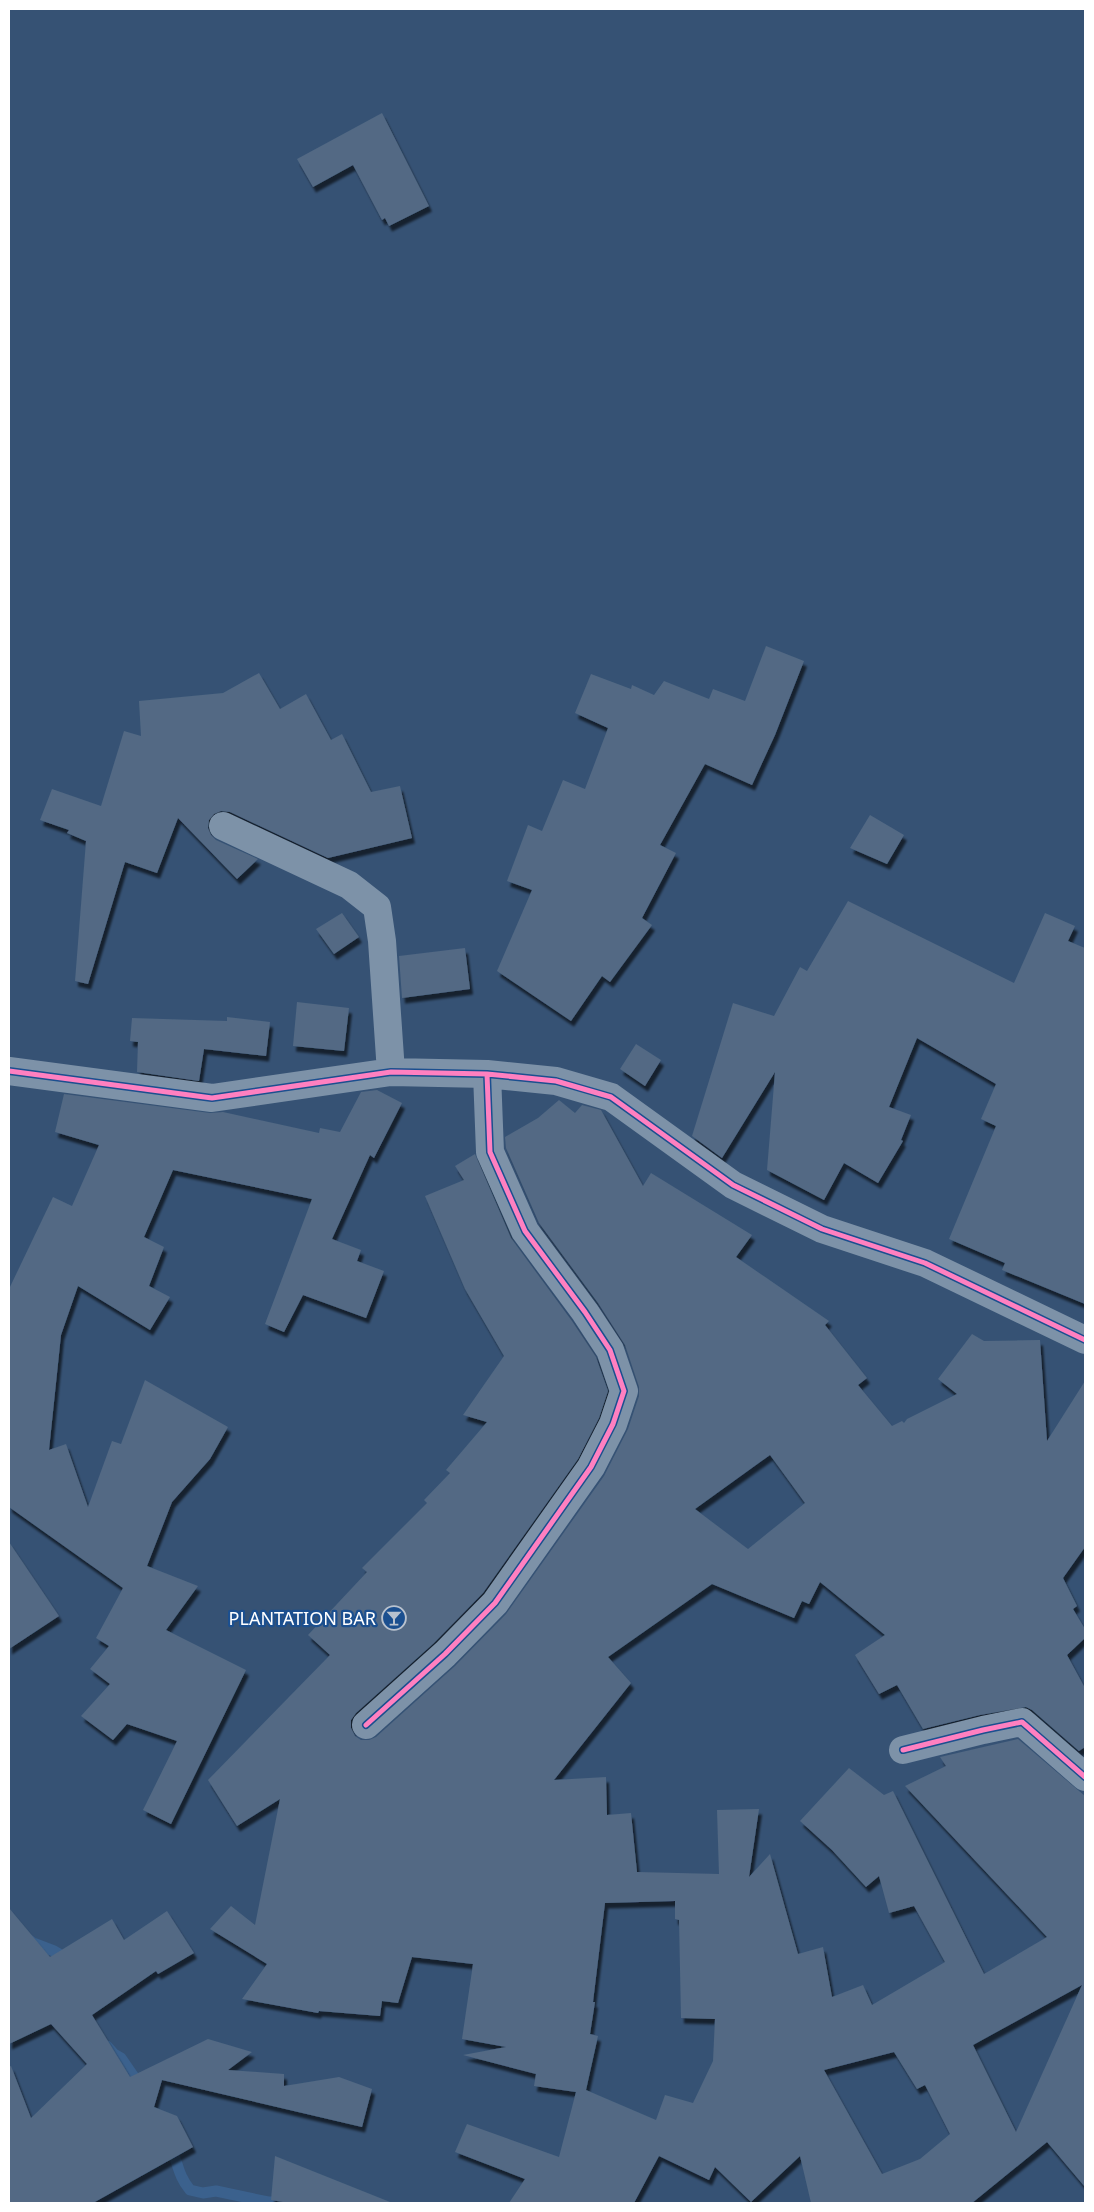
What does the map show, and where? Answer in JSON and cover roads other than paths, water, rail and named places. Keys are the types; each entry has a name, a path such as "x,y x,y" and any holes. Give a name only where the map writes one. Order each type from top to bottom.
{"street":[{"path":"223,826 349,885 377,907 382,941 390,1072"},
{"path":"9,1071 212,1098 390,1072 487,1074 556,1081 611,1097 733,1185 822,1229 925,1263 1085,1340"},
{"path":"366,1725 445,1654 495,1603 591,1467 613,1424 624,1391 610,1350 585,1312 525,1231 490,1152 487,1074"},
{"path":"903,1750 1022,1722 1085,1777"}],"waterway":[{"path":"9,1925 33,1943 54,1951 69,1960"},
{"path":"107,2046 114,2054 121,2058 141,2087"},
{"path":"168,2143 182,2178 190,2190 203,2193 216,2191 268,2202 300,2202"}],"place":[{"name":"PLANTATION BAR","path":"394,1618"}]}
